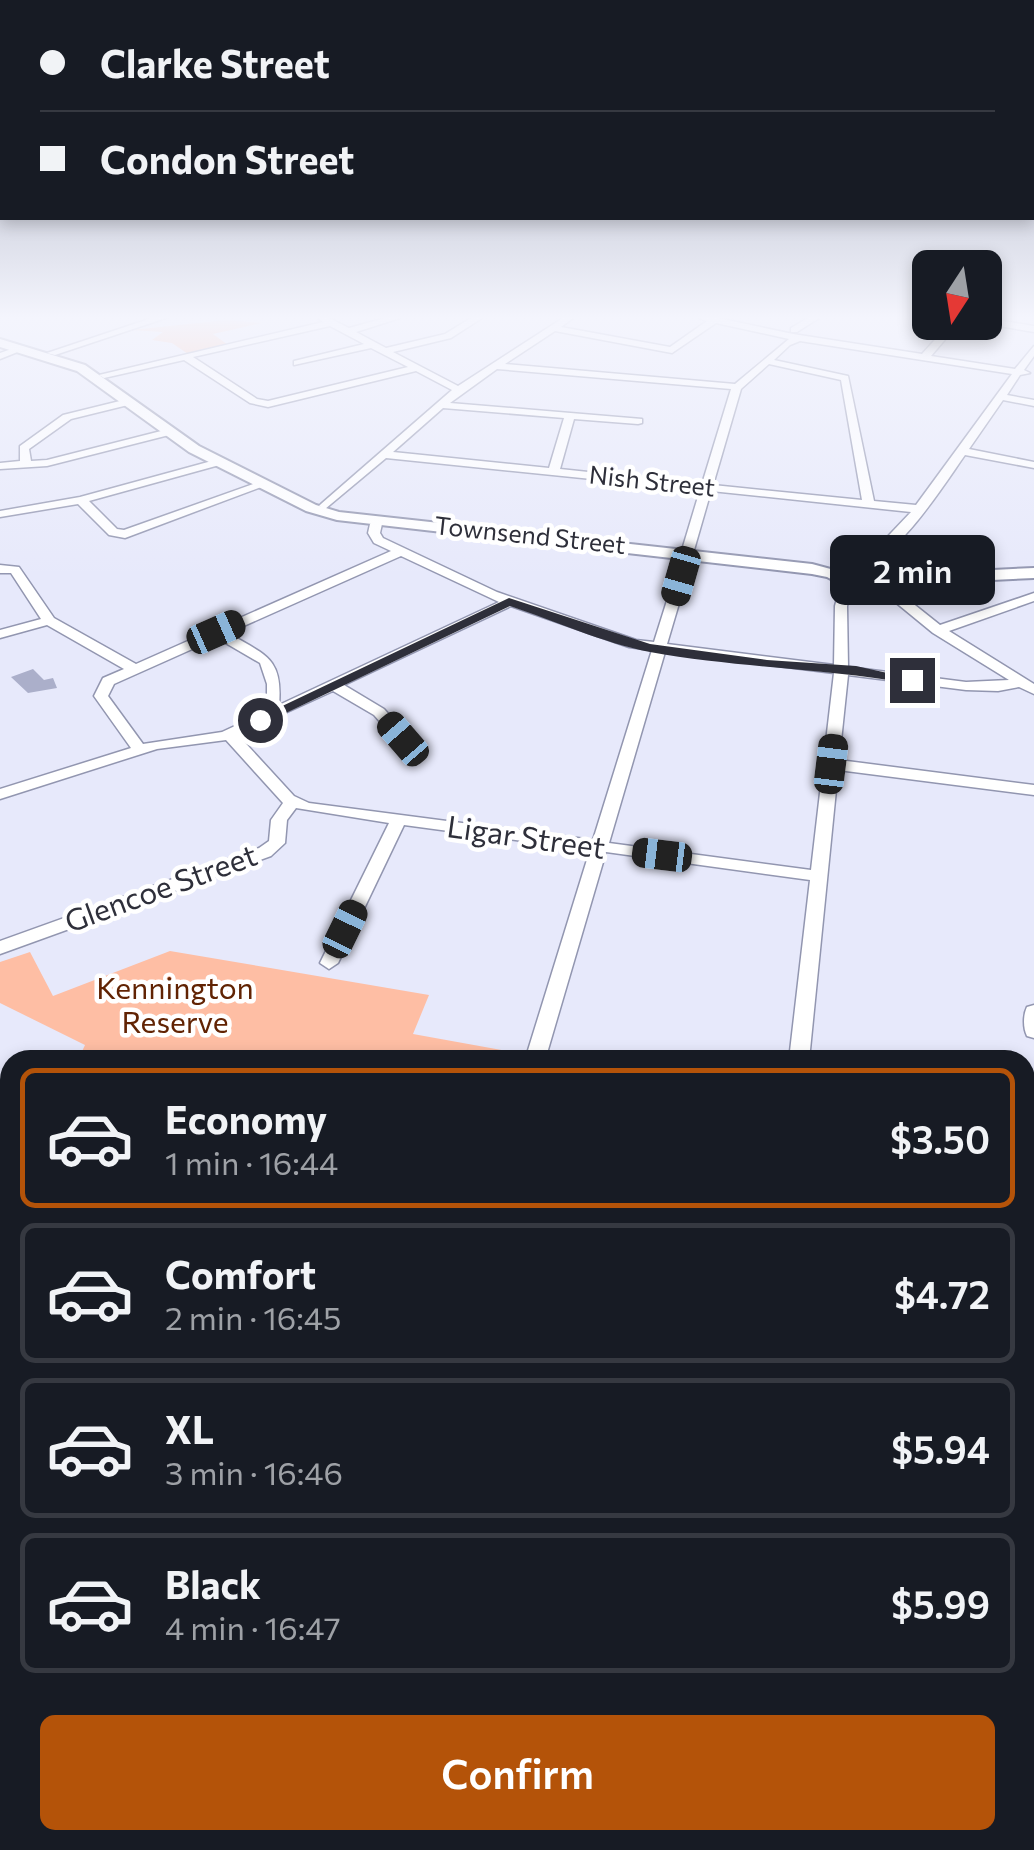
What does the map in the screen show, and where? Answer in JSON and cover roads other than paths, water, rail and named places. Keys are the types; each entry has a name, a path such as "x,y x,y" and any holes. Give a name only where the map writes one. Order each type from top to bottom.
{"main road":[{"path":"132,404 263,484 320,512 382,522"},
{"path":"141,404 174,431"},
{"path":"224,460 325,506 382,522"},
{"path":"325,506 329,511 382,522"},
{"name":"Townsend Street","path":"382,522 688,553 851,575"},
{"path":"851,575 887,580 1034,573"},
{"path":"851,575 868,592 887,580"}],"street":[{"path":"26,464 24,448 67,417 119,404"},
{"path":"538,1050 733,404"},
{"path":"849,404 868,501"},
{"path":"800,1050 842,672 841,606 851,575 893,540 997,404"},
{"path":"325,506 442,405 638,420"},
{"path":"554,471 570,416"},
{"path":"0,466 47,463 174,431"},
{"path":"961,451 1034,465"},
{"name":"Nish Street","path":"386,455 868,501 917,509"},
{"path":"0,514 81,500 224,460"},
{"path":"344,512 342,503 356,483"},
{"path":"81,500 122,537 263,484"},
{"path":"382,522 376,538 509,602 660,650 982,687 1028,686"},
{"path":"893,540 883,564 887,580 938,630"},
{"path":"140,750 100,694 108,681 402,552"},
{"path":"9,567 50,620 133,668"},
{"path":"843,644 854,604 868,592 1028,686"},
{"path":"938,630 1034,597"},
{"path":"0,794 140,750 234,735 509,602"},
{"path":"0,634 50,620"},
{"path":"216,632 266,661 274,684 272,708 279,714"},
{"path":"335,686 379,712 403,739"},
{"path":"234,735 292,802"},
{"path":"831,764 1034,790"},
{"name":"Ligar Street","path":"292,802 598,849 819,876"},
{"name":"Glencoe Street","path":"0,948 265,852 278,844 279,820 292,802"},
{"path":"329,963 398,820"},
{"path":"1034,1012 1034,1032"}],"park label":[{"name":"Kennington Reserve","path":"175,1006"}]}
